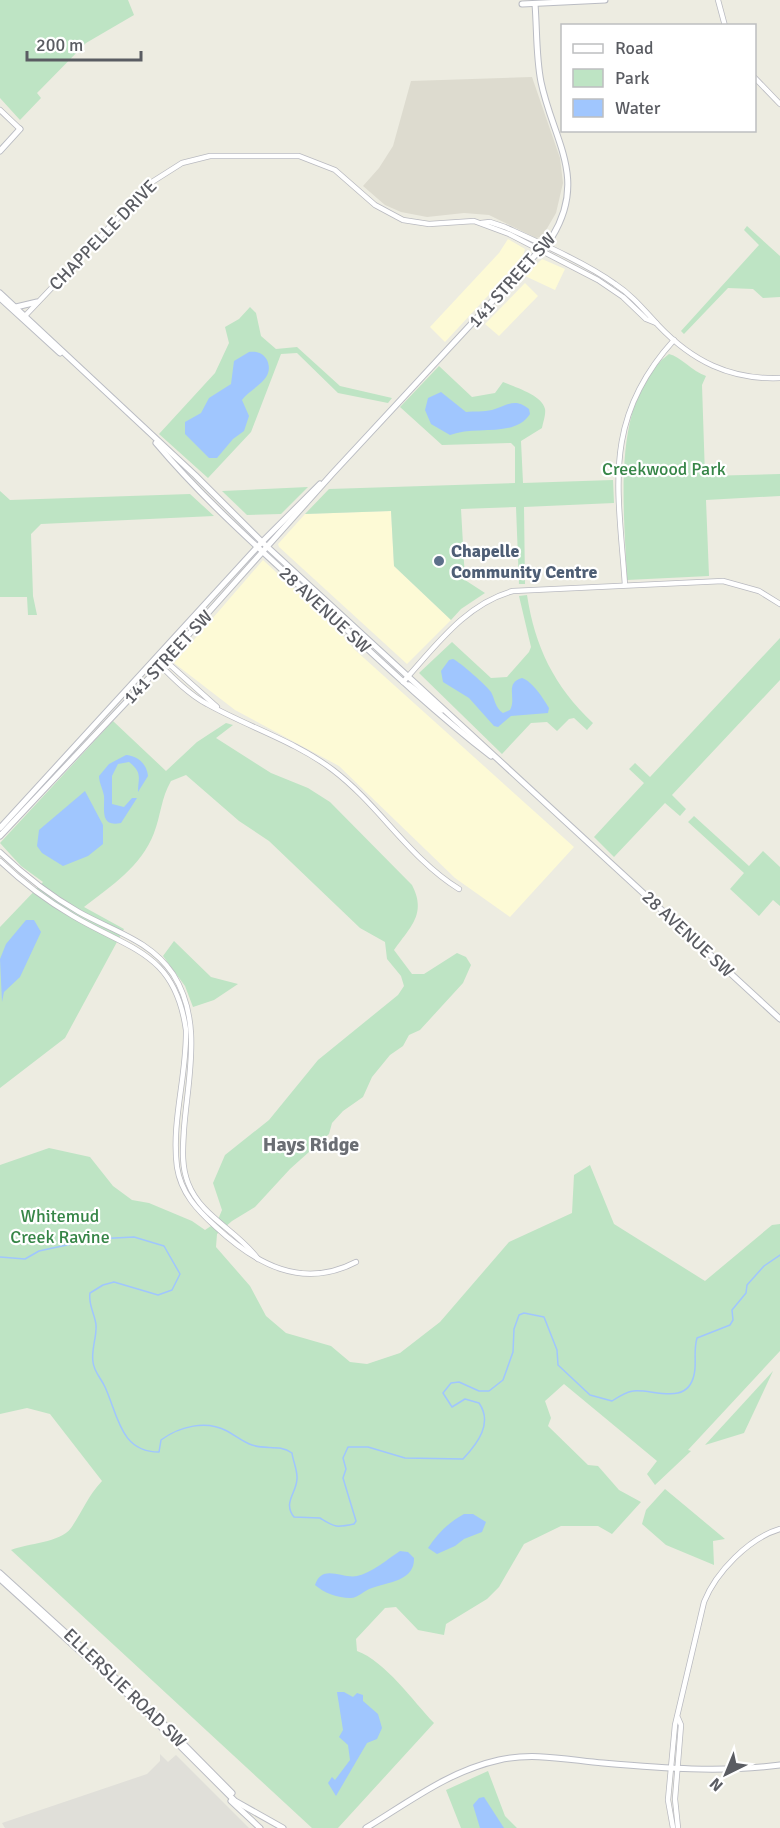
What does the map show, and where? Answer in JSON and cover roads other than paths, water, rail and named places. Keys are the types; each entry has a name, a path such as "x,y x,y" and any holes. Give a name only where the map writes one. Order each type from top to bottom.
{"main road":[{"path":"522,4 605,0"},
{"name":"141 STREET SW","path":"0,836 542,249 562,218 569,184 565,154 541,83 535,2"},
{"path":"0,151 20,129"},
{"name":"28 AVENUE SW","path":"0,293 262,542 780,1019"},
{"name":"28 AVENUE SW","path":"0,298 78,367"},
{"path":"16,307 37,302"},
{"name":"28 AVENUE SW","path":"146,432 182,473 263,552 403,682 446,721 516,775"},
{"name":"141 STREET SW","path":"0,828 262,542 332,474"},
{"path":"403,682 414,687 462,725"},
{"name":"ELLERSLIE ROAD SW","path":"0,1573 149,1708 247,1806"},
{"name":"ELLERSLIE ROAD SW","path":"0,1578 139,1705 235,1801 284,1828"},
{"path":"366,1828 448,1777 499,1760 541,1756 713,1770 780,1765"},
{"path":"208,1775 223,1793 260,1828"}],"street":[{"path":"718,0 724,24"},
{"path":"756,79 780,104"},
{"path":"0,111 20,129"},
{"name":"CHAPPELLE DRIVE","path":"25,316 153,182 189,161 228,155 299,156 335,170 385,212 421,224 490,222 505,227 542,249"},
{"path":"542,249 614,283 642,306 656,323 695,358 712,367 737,375 780,378"},
{"path":"625,585 619,487 620,444 629,408 637,389 654,363 674,340"},
{"path":"403,682 469,612 498,596 523,589 723,581 759,591 780,604"},
{"path":"157,658 202,701 304,752 332,769 375,808 423,861 459,889"},
{"path":"0,852 22,872 69,906 149,948 174,975 185,998 192,1029 183,1151 187,1179 202,1207 259,1260"},
{"path":"0,861 18,877 73,916 145,953 171,984 182,1008 186,1030 176,1151 181,1183 189,1198 205,1217 245,1253 280,1270 308,1274 340,1269 356,1262"},
{"path":"673,1828 668,1800 681,1725 678,1718 701,1613 710,1588 753,1542 780,1529"},
{"path":"673,1768 678,1828"}],"water":[{"path":"249,352 260,353 267,360 268,373 261,383 242,400 249,416 244,431 233,439 217,458 209,458 185,434 185,422 201,413 209,398 231,384 234,361"},
{"path":"441,392 466,412 489,411 515,403 524,405 529,409 530,414 515,426 505,429 460,432 450,435 431,424 425,410 428,398"},
{"path":"453,659 489,689 503,713 510,710 512,687 517,680 522,678 541,695 549,708 548,713 511,716 498,727 494,726 469,698 443,682 441,671 449,660"},
{"path":"126,755 141,761 148,776 138,792 139,776 136,769 129,762 118,764 112,776 112,804 124,807 132,798 137,798 121,823 109,823 105,816 104,796 99,776 109,764"},
{"path":"85,791 103,825 103,844 88,856 63,866 42,853 37,846 39,830"},
{"path":"26,920 34,920 41,932 20,977 4,992 2,1002 0,959 6,944"},
{"path":"464,1514 473,1514 486,1522 482,1532 437,1554 428,1548 444,1529"},
{"path":"400,1551 408,1552 414,1558 410,1572 356,1597 336,1596 315,1585 318,1578 327,1573 357,1576 368,1572"},
{"path":"337,1692 344,1692 353,1697 357,1693 363,1695 363,1701 378,1714 382,1728 377,1739 367,1743 336,1796 328,1783 332,1777 335,1780 350,1760 348,1745 339,1737 343,1730"},
{"path":"484,1797 504,1828 480,1828 473,1805 479,1798"}],"waterway":[{"path":"0,1257 25,1259 39,1251 95,1239 134,1237 164,1246 180,1274 172,1290 158,1295 114,1282 103,1285 90,1293 96,1325 94,1366 122,1430 136,1446 159,1452 161,1440 168,1435 185,1428 202,1425 227,1431 252,1445 287,1450 292,1453 297,1474 297,1482 290,1502 294,1517 320,1518 339,1526 354,1524 356,1521 343,1478 346,1469 343,1458 348,1447 368,1447 405,1458 463,1459 469,1453 482,1432 485,1418 483,1410 479,1403 465,1399 452,1407 443,1393 451,1383 459,1382 479,1391 489,1391 503,1380 513,1352 514,1329 519,1315 524,1313 544,1317 557,1350 558,1365 590,1395 612,1401 633,1391 676,1393 684,1391 690,1385 694,1375 697,1338 730,1325 733,1320 732,1310 746,1293 747,1285 764,1266 780,1255"}],"place":[{"name":"Chapelle Community Centre","path":"439,561"}],"district":[{"name":"Hays Ridge","path":"311,1144"}],"park label":[{"name":"Creekwood Park","path":"664,469"},
{"name":"Whitemud Creek Ravine","path":"60,1226"}]}
